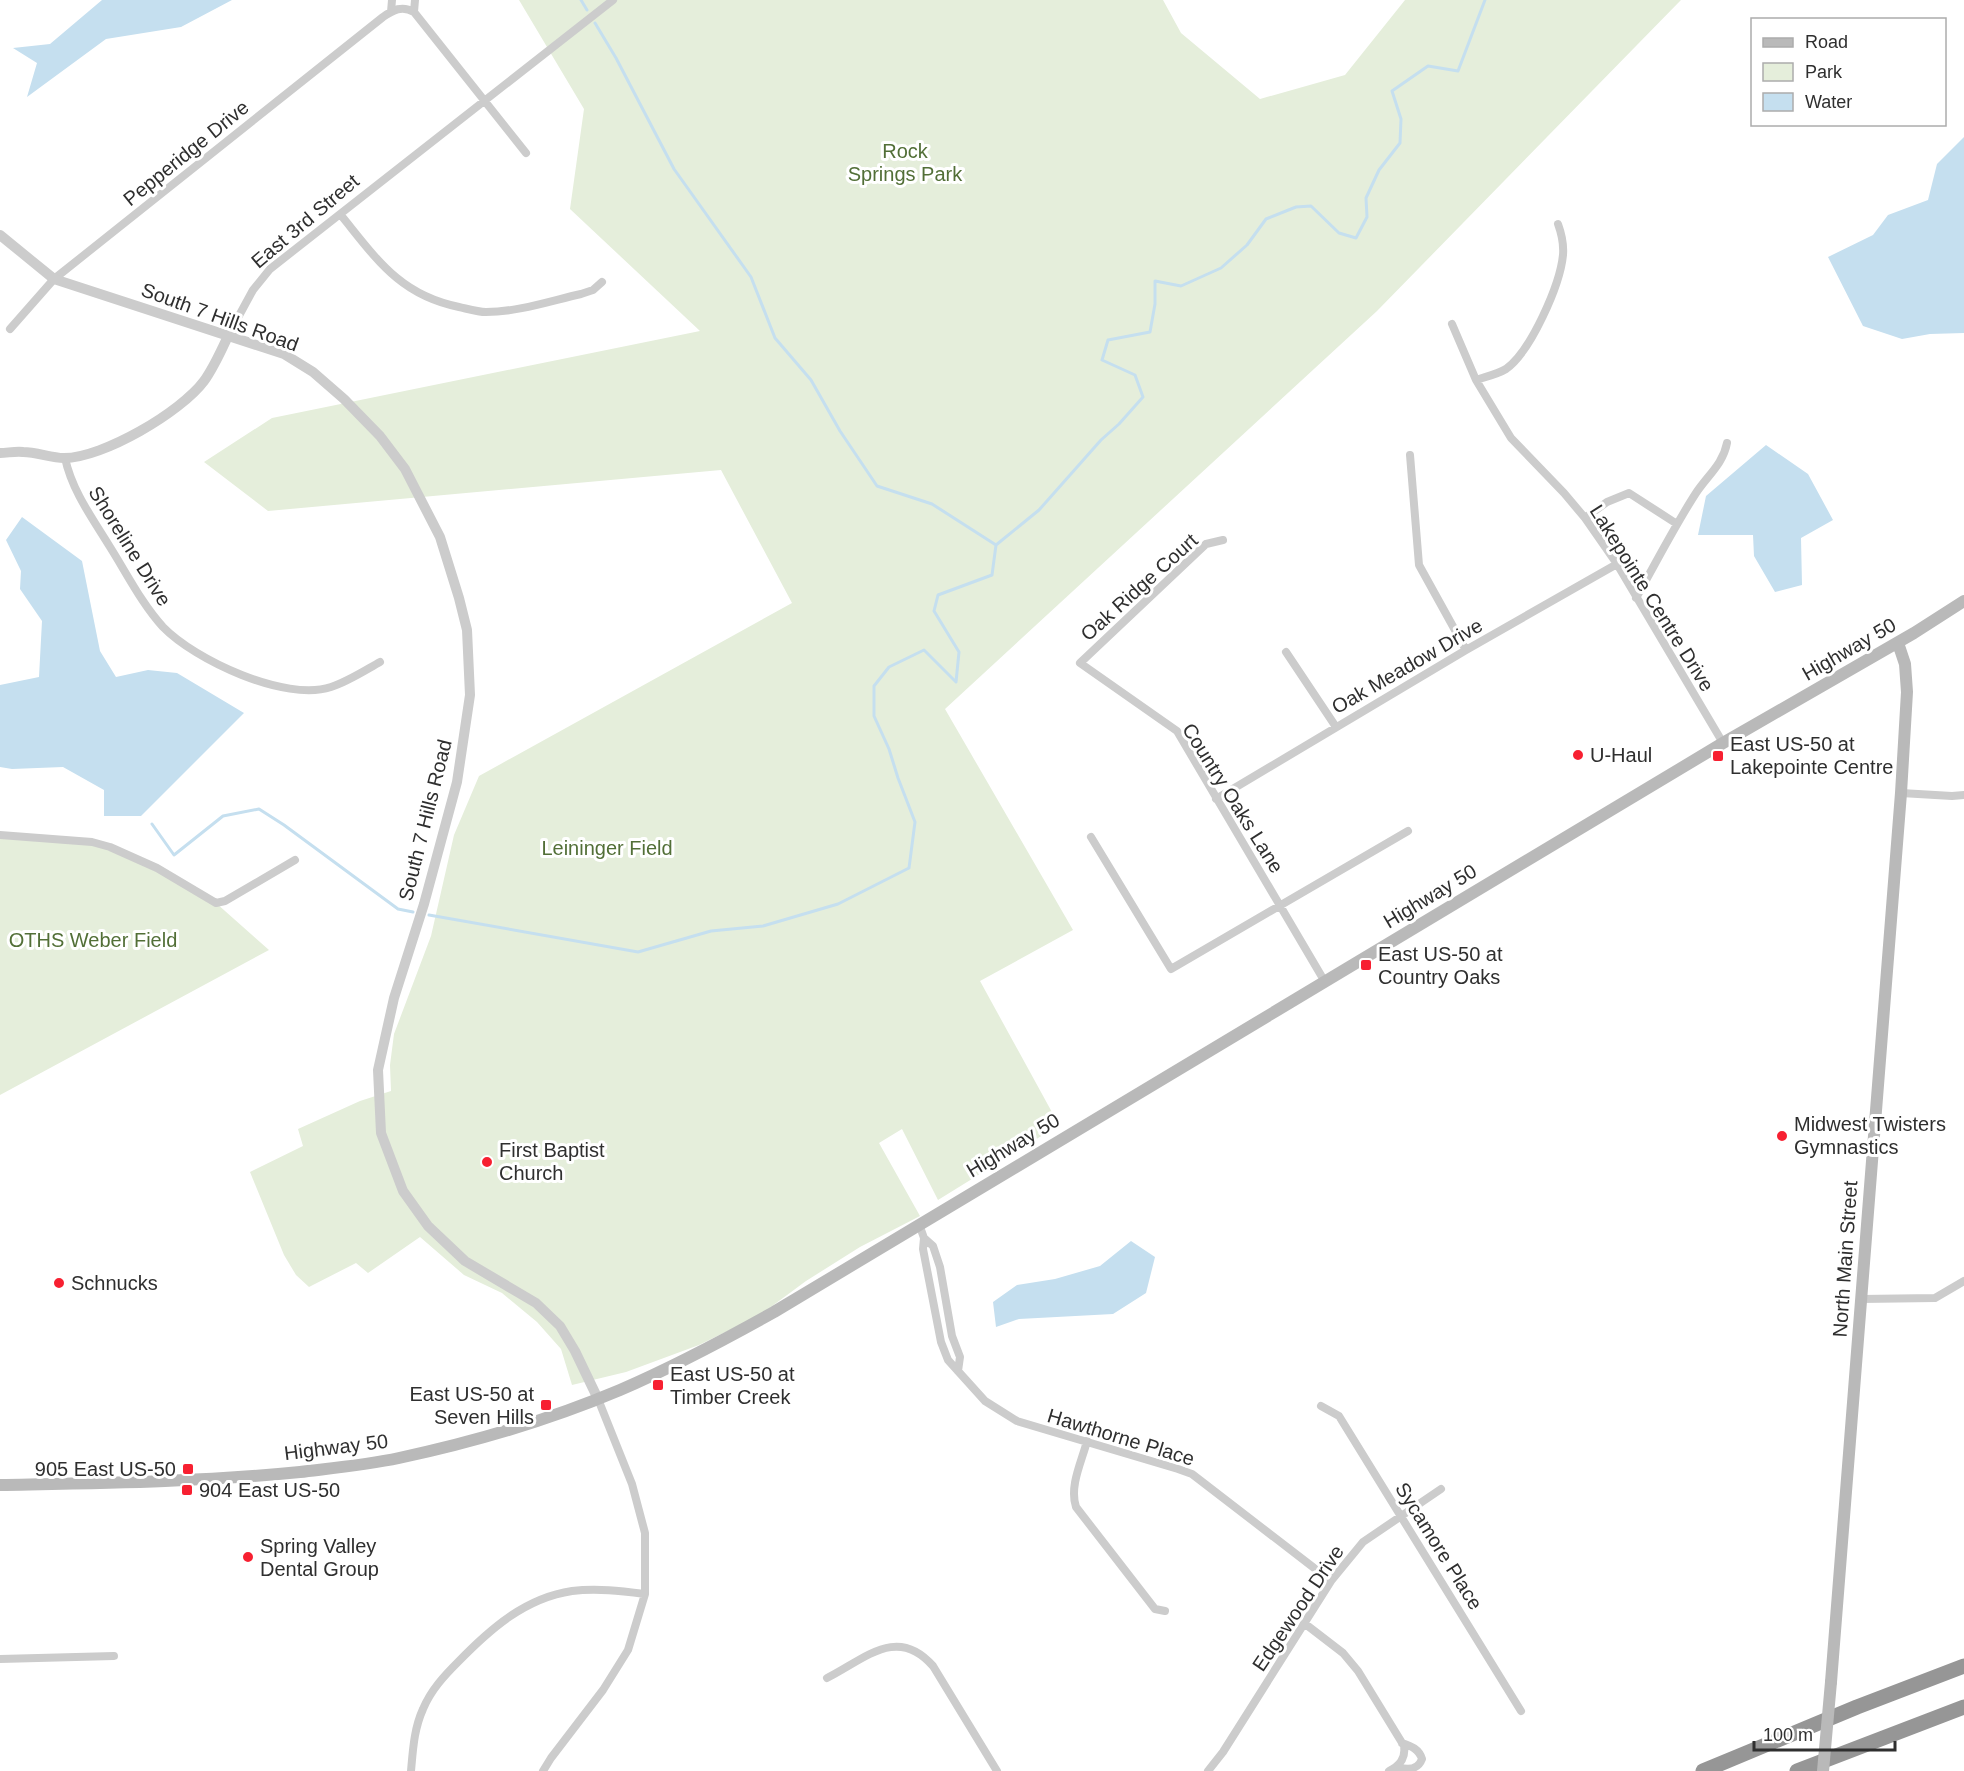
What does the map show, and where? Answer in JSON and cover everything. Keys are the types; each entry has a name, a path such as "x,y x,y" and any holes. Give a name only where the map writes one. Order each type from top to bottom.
{"highway":[{"path":"1703,1771 1857,1707 1964,1666"},
{"path":"1797,1771 1964,1707"}],"main road":[{"name":"Highway 50","path":"0,1485 180,1481 347,1466 397,1458 448,1447 519,1427 598,1399 676,1364 774,1312 1724,743 1898,643 1964,601"},
{"name":"North Main Street","path":"1823,1771 1901,793 1907,692 1905,664 1898,643"}],"street":[{"path":"392,0 391,12 400,8 407,8 414,12 526,153"},
{"path":"414,12 415,0"},
{"name":"East 3rd Street","path":"0,453 23,452 65,458 95,452 126,439 169,411 203,382 253,290 270,269 613,0"},
{"name":"Pepperidge Drive","path":"10,328 54,279 391,12"},
{"path":"340,214 376,258 398,280 414,292 452,306 484,312 508,310 581,294 593,290 602,282"},
{"path":"1476,380 1506,369 1532,338 1557,280 1563,257 1563,238 1558,224"},
{"name":"South 7 Hills Road","path":"0,235 54,279 284,354 313,372 344,399 380,436 405,469 440,537 467,630 470,695 457,782 394,998 378,1070 381,1132 403,1191 428,1226 465,1261 536,1303 560,1326 598,1399"},
{"name":"Lakepointe Centre Drive","path":"1452,324 1476,380 1511,438 1564,493 1617,564 1724,743"},
{"path":"1636,598 1677,524 1724,456 1727,442"},
{"path":"1410,455 1419,565 1466,650"},
{"name":"Shoreline Drive","path":"65,458 71,483 149,611 178,642 232,672 296,691 331,687 380,662"},
{"path":"1584,518 1606,502 1629,493 1677,524"},
{"name":"Oak Ridge Court","path":"1080,663 1206,544 1223,540"},
{"name":"Oak Meadow Drive","path":"1216,799 1466,650 1617,564"},
{"path":"1286,652 1336,727"},
{"name":"Country Oaks Lane","path":"1080,663 1177,732 1325,982"},
{"path":"1901,793 1964,795"},
{"path":"1091,837 1171,969 1408,831"},
{"path":"0,835 92,842 110,847 157,868 216,903 225,901 295,860"},
{"name":"Hawthorne Place","path":"919,1224 924,1238 923,1249 941,1342 948,1360 985,1401 1017,1421 1192,1474 1331,1581"},
{"path":"1861,1299 1935,1298 1964,1281"},
{"path":"543,1771 550,1758 603,1690 628,1650 645,1594 645,1533 632,1484 598,1399"},
{"name":"Sycamore Place","path":"1321,1406 1339,1416 1521,1711"},
{"path":"1087,1441 1075,1485 1076,1507 1155,1609 1166,1611"},
{"name":"Edgewood Drive","path":"1208,1771 1223,1752 1331,1581 1363,1542 1442,1489"},
{"path":"411,1771 414,1734 423,1708 437,1684 482,1637 509,1616 539,1600 571,1591 610,1589 645,1594"},
{"path":"1304,1623 1343,1653 1358,1671 1402,1743 1405,1751 1398,1767 1389,1771"},
{"path":"827,1678 875,1651 891,1646 907,1647 922,1654 933,1666 997,1771"},
{"path":"0,1659 114,1656"},
{"path":"1398,1767 1406,1770 1415,1767 1422,1759 1421,1754 1415,1748 1402,1743"}],"green space":[{"path":"519,0 1163,0 1181,33 1260,99 1345,75 1405,0 1681,0 1377,311 945,709 1073,930 980,981 1059,1125 938,1200 902,1129 879,1143 920,1216 860,1247 806,1281 760,1315 699,1345 626,1372 572,1385 561,1349 537,1322 502,1293 464,1275 420,1237 368,1273 356,1263 309,1287 296,1275 284,1255 250,1172 303,1146 298,1129 360,1101 391,1091 390,1065 394,1034 431,936 454,835 479,776 792,603 721,470 268,511 204,462 272,418 700,331 570,209 584,109"},
{"name":"OTHS Weber Field","path":"0,835 110,847 216,903 269,950 0,1095"}],"water":[{"path":"102,0 232,0 181,27 106,39 27,97 37,63 13,48 50,44"},
{"path":"1964,137 1964,333 1930,334 1902,339 1863,326 1828,257 1873,235 1888,215 1928,200 1937,164"},
{"path":"1766,445 1808,474 1833,520 1801,538 1802,585 1775,592 1754,556 1753,535 1698,535 1706,496"},
{"path":"22,517 82,561 100,651 116,677 148,670 177,673 244,713 141,816 104,816 104,790 63,767 12,769 0,767 0,685 39,677 42,621 20,589 21,571 6,540"},
{"path":"1131,1241 1155,1257 1146,1293 1113,1314 1019,1319 996,1327 993,1302 1017,1285 1055,1279 1100,1266"}],"waterway":[{"path":"581,0 587,10"},
{"path":"996,545 1039,510 1143,397 1135,375 1102,360 1108,340 1150,332 1155,304 1155,281 1181,286 1221,268 1247,245 1266,219 1296,207 1311,206 1339,233 1356,238 1367,217 1366,198 1379,170 1400,143 1401,119 1392,91 1428,66 1458,71 1485,0"},
{"path":"595,23 616,58 674,169 751,277 775,338 811,380 840,431 877,486 932,504 996,545"},
{"path":"429,915 638,952 711,931 763,926 838,904 909,868 915,822 889,749 874,716 874,686 889,667 924,650 956,682 959,652 934,611 938,595 992,575 996,545"},
{"path":"152,824 174,855 223,816 259,809 398,909 413,912"}],"place":[{"name":"U-Haul","path":"1578,755"},
{"name":"East US-50 at Lakepointe Centre","path":"1718,756"},
{"name":"East US-50 at Country Oaks","path":"1366,965"},
{"name":"Midwest Twisters Gymnastics","path":"1782,1136"},
{"name":"First Baptist Church","path":"487,1162"},
{"name":"Schnucks","path":"59,1283"},
{"name":"East US-50 at Timber Creek","path":"658,1385"},
{"name":"East US-50 at Seven Hills","path":"546,1405"},
{"name":"905 East US-50","path":"188,1469"},
{"name":"904 East US-50","path":"187,1490"},
{"name":"Spring Valley Dental Group","path":"248,1557"}],"park label":[{"name":"Rock Springs Park","path":"905,162"},
{"name":"Leininger Field","path":"607,848"}]}
